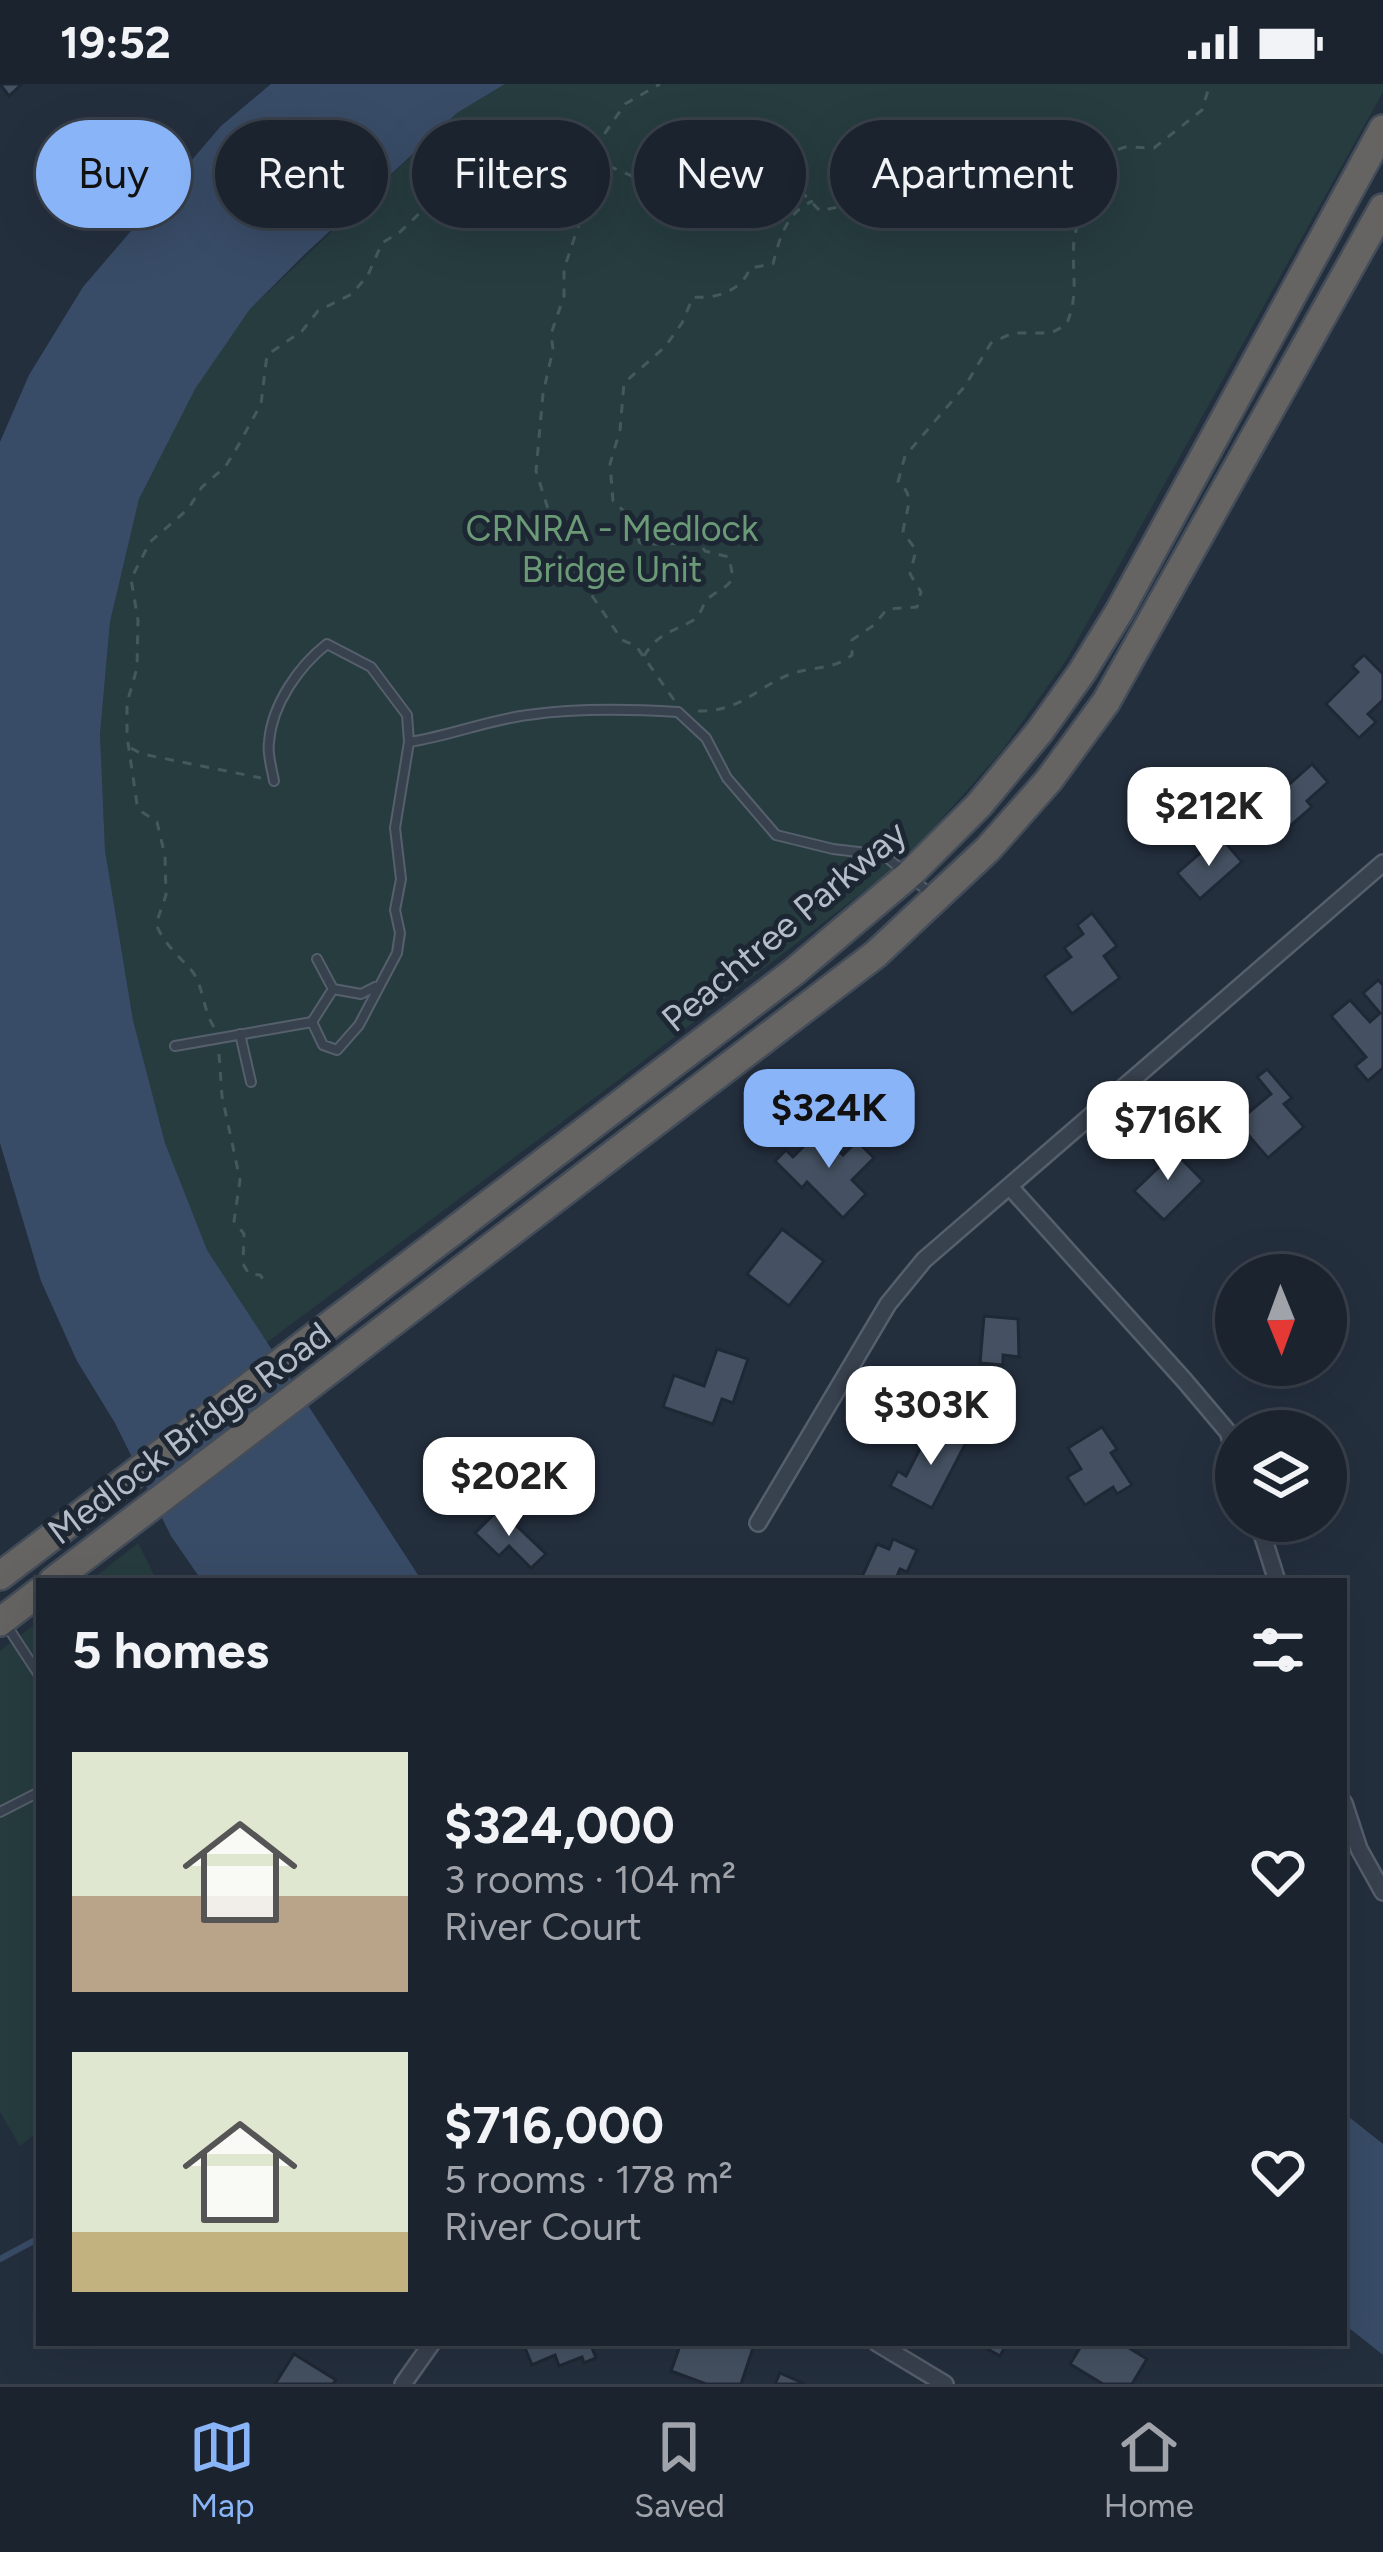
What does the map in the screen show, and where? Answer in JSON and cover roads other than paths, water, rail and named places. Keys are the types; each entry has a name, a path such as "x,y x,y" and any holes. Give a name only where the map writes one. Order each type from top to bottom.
{"highway":[{"name":"Peachtree Parkway","path":"345,1312 795,971 911,873 1011,768 1082,672 1119,612 1383,129"},
{"name":"Peachtree Parkway","path":"368,1343 876,954 938,901 1019,815 1106,702 1383,208"},
{"name":"Medlock Bridge Road","path":"0,1576 345,1312"},
{"name":"Medlock Bridge Road","path":"57,1578 368,1343"},
{"name":"Medlock Bridge Road","path":"1,1621 36,1594"}],"street":[{"path":"758,1522 888,1304 924,1260 1383,863"},
{"path":"1010,1187 1215,1416"},
{"path":"1265,1542 1276,1578"},
{"path":"1347,1812 1359,1849 1383,1892"},
{"path":"403,2384 430,2346"},
{"path":"882,2346 945,2384"}],"lane":[{"path":"274,781 268,743 278,710 309,658 328,644 370,668 407,716 409,742 395,828 401,879 394,910 400,933 397,953 359,1025 337,1050 322,1045 312,1022"},
{"path":"409,742 529,715 593,710 678,712 706,738 727,778 776,835 884,855 911,873 938,901"},
{"path":"316,959 334,989 361,994 376,986"},
{"path":"175,1046 312,1022 334,989"},
{"path":"240,1034 250,1082"},
{"path":"1,1621 36,1671"},
{"path":"0,1812 36,1794"}],"water":[{"path":"271,84 505,84 449,120 412,120 412,155 388,177 388,120 228,120"},
{"path":"215,133 215,228 333,228 250,309 195,389 139,499 110,622 100,734 105,850 133,1020 165,1143 207,1250 420,1578 200,1578 171,1536 115,1423 77,1361 41,1281 0,1143 0,442 29,375 83,287 134,228 191,228 191,161"},
{"path":"1347,2115 1383,2144 1383,2355 1347,2326"}],"waterway":[{"path":"0,2259 36,2240"}],"park label":[{"name":"CRNRA - Medlock Bridge Unit","path":"612,548"}]}
